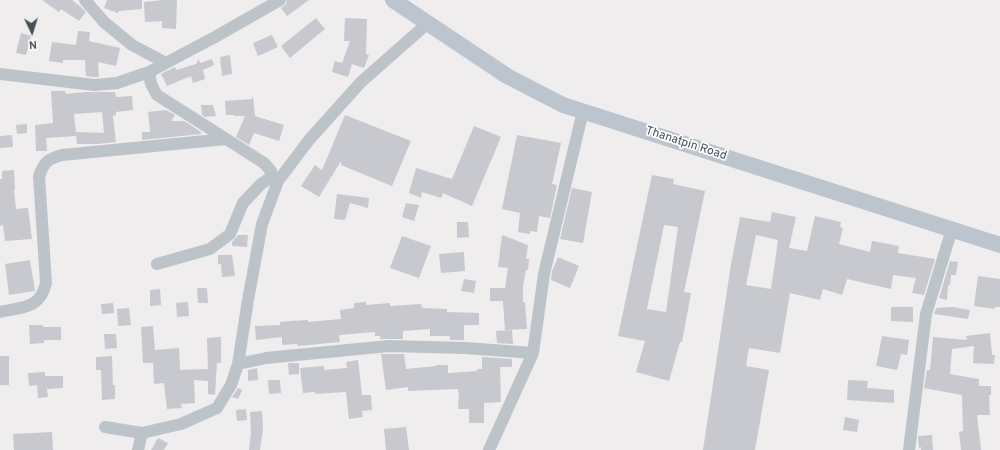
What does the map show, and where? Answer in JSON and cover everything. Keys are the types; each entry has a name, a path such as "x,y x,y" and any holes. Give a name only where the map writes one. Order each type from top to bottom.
{"main road":[{"name":"Thanatpin Road","path":"393,0 507,76 563,105 1000,245"}],"street":[{"path":"85,0 104,22 132,45 166,63"},
{"path":"0,74 94,85 117,83 149,72 280,0"},
{"path":"105,427 142,433 181,424 217,408 231,385 238,364 262,224 278,181 309,140 361,82 428,23"},
{"path":"149,72 151,84 157,95 264,163 271,171 270,178 261,184 243,204 230,234 210,249 157,264"},
{"path":"489,450 533,353 544,274 583,111"},
{"path":"0,312 29,306 39,300 44,293 46,283 39,176 43,166 50,158 62,155 226,139"},
{"path":"909,450 926,314 952,229"},
{"path":"238,364 266,358 389,346 465,348 533,353"},
{"path":"138,450 142,433"}],"building":[{"path":"42,0 72,0 86,12 79,21 61,9 59,12"},
{"path":"107,0 142,0 142,9 119,11 118,13 104,8"},
{"path":"177,0 176,29 162,28 162,21 145,22 144,2"},
{"path":"287,0 309,0 287,16 281,8 286,4"},
{"path":"316,18 325,29 290,58 281,46"},
{"path":"345,18 367,19 366,54 369,55 364,68 352,64 348,77 332,72 335,61 342,63 350,41 344,41"},
{"path":"78,31 90,32 89,41 120,48 116,66 98,62 99,77 94,77 86,76 85,60 63,60 63,63 49,61 52,42 76,45"},
{"path":"21,33 31,36 26,55 16,53"},
{"path":"272,35 278,47 258,56 253,43"},
{"path":"230,55 232,74 222,76 220,57"},
{"path":"199,59 200,63 212,59 214,65 203,70 205,79 193,83 191,76 167,86 161,74 175,67 176,70 196,64"},
{"path":"51,91 65,91 66,94 115,92 116,97 132,96 133,110 116,112 116,115 113,116 116,142 77,144 76,136 46,138 47,151 36,151 35,125 53,123","holes":["102,112 104,133 76,132 74,114"]},
{"path":"253,96 255,116 284,125 279,141 254,133 249,145 236,137 245,116 226,115 225,101 252,99"},
{"path":"201,105 213,105 216,116 205,117 202,115"},
{"path":"166,110 175,115 171,121 184,121 201,132 201,134 142,140 142,132 150,132 148,112"},
{"path":"345,115 411,141 392,186 341,165 341,161 319,197 301,186 315,165 322,170"},
{"path":"27,124 27,133 17,134 16,125"},
{"path":"474,126 501,137 472,206 443,193 441,198 422,192 421,198 409,193 416,168 452,179"},
{"path":"12,135 13,147 0,148 0,136"},
{"path":"517,135 561,143 552,184 557,185 550,218 539,216 537,232 530,231 530,234 518,232 520,213 502,209"},
{"path":"14,170 16,209 28,208 32,239 5,241 3,225 0,226 0,179 2,179 2,171"},
{"path":"652,175 674,179 673,184 705,191 684,292 691,293 682,342 680,342 669,381 636,372 645,341 618,336","holes":["664,225 678,227 666,312 647,309"]},
{"path":"572,188 592,192 583,243 560,239"},
{"path":"337,194 369,198 368,208 350,203 345,220 334,219"},
{"path":"406,203 419,205 414,221 402,217"},
{"path":"772,212 796,217 789,248 807,251 815,216 841,222 840,227 843,228 839,244 870,252 872,241 899,246 898,253 935,259 924,295 912,293 916,278 893,275 891,289 847,279 842,295 823,289 820,300 790,293 780,353 749,348 746,366 769,370 755,450 703,450 731,264 740,217 770,222","holes":["756,235 778,240 771,289 746,285"]},
{"path":"457,222 468,222 469,237 457,238"},
{"path":"238,235 248,235 247,247 232,246 232,242"},
{"path":"502,235 528,245 526,259 529,259 528,270 526,270 523,286 523,302 525,302 527,329 505,330 503,301 490,301 490,288 505,288 508,268 498,267"},
{"path":"402,236 431,246 419,278 390,268"},
{"path":"464,252 465,271 441,273 439,254"},
{"path":"218,255 232,255 235,276 222,277 221,264 218,264"},
{"path":"558,257 579,266 570,288 551,280 552,271"},
{"path":"30,260 35,291 9,295 5,264"},
{"path":"950,261 958,262 956,275 951,275 950,285 948,285 947,300 939,298"},
{"path":"978,276 1000,279 1000,307 995,307 994,309 974,306"},
{"path":"464,279 476,281 474,293 461,291"},
{"path":"197,288 207,288 208,303 198,303"},
{"path":"160,289 161,305 150,306 150,290"},
{"path":"188,302 189,316 177,317 176,303"},
{"path":"366,302 366,305 390,303 390,306 421,304 422,308 447,309 447,312 479,313 479,325 464,325 464,340 450,340 450,336 430,336 430,329 403,331 403,339 380,339 380,336 375,336 375,332 339,335 340,342 298,346 297,344 282,345 282,337 256,340 255,326 280,325 280,322 291,321 308,320 308,322 341,319 340,310 354,308 354,303"},
{"path":"113,303 114,313 102,314 101,304"},
{"path":"891,307 913,307 913,322 891,321"},
{"path":"953,307 970,310 968,319 934,314 936,308"},
{"path":"129,308 131,325 118,326 117,309"},
{"path":"29,325 61,327 61,340 44,340 44,343 30,344"},
{"path":"153,326 155,350 179,348 180,370 208,369 207,338 221,337 221,363 217,363 215,395 208,394 208,381 194,380 195,403 181,404 182,408 167,409 164,383 154,384 153,363 143,363 141,327"},
{"path":"512,330 513,344 497,343 496,331"},
{"path":"990,333 992,355 995,355 994,364 973,363 974,346 952,349 950,374 979,379 979,386 991,386 991,395 989,395 990,415 977,415 981,450 961,450 959,432 963,431 962,395 924,388 927,370 930,370 933,337 967,340 966,336"},
{"path":"104,334 116,334 117,348 105,349"},
{"path":"882,336 909,340 907,355 901,354 897,370 876,366"},
{"path":"381,354 404,354 406,369 448,365 448,373 477,371 477,369 482,369 482,357 512,359 512,367 500,367 501,402 484,403 484,423 469,423 469,409 458,409 458,389 408,391 408,387 386,390"},
{"path":"0,356 9,356 9,385 0,385"},
{"path":"112,356 115,399 102,400 101,370 96,370 96,357"},
{"path":"358,360 362,395 371,395 372,410 362,411 363,417 349,419 346,392 315,394 315,392 303,393 300,368 324,366 324,370 347,368 346,362"},
{"path":"288,363 299,363 299,374 289,375"},
{"path":"257,368 258,380 248,381 248,370"},
{"path":"45,372 45,376 63,376 63,388 47,389 48,397 38,398 37,385 29,386 28,373"},
{"path":"268,380 280,380 281,393 269,394"},
{"path":"848,380 868,381 867,388 894,390 894,403 847,400"},
{"path":"238,388 242,390 238,399 232,397"},
{"path":"246,409 247,420 237,421 236,410"},
{"path":"262,411 263,429 260,450 249,450 251,432 250,412"},
{"path":"845,417 859,420 857,432 843,430"},
{"path":"406,427 409,450 386,450 384,429"},
{"path":"52,432 53,450 14,450 13,434"},
{"path":"932,435 933,450 921,450 921,447 919,448 918,436"},
{"path":"158,438 168,443 164,450 151,450"}]}
